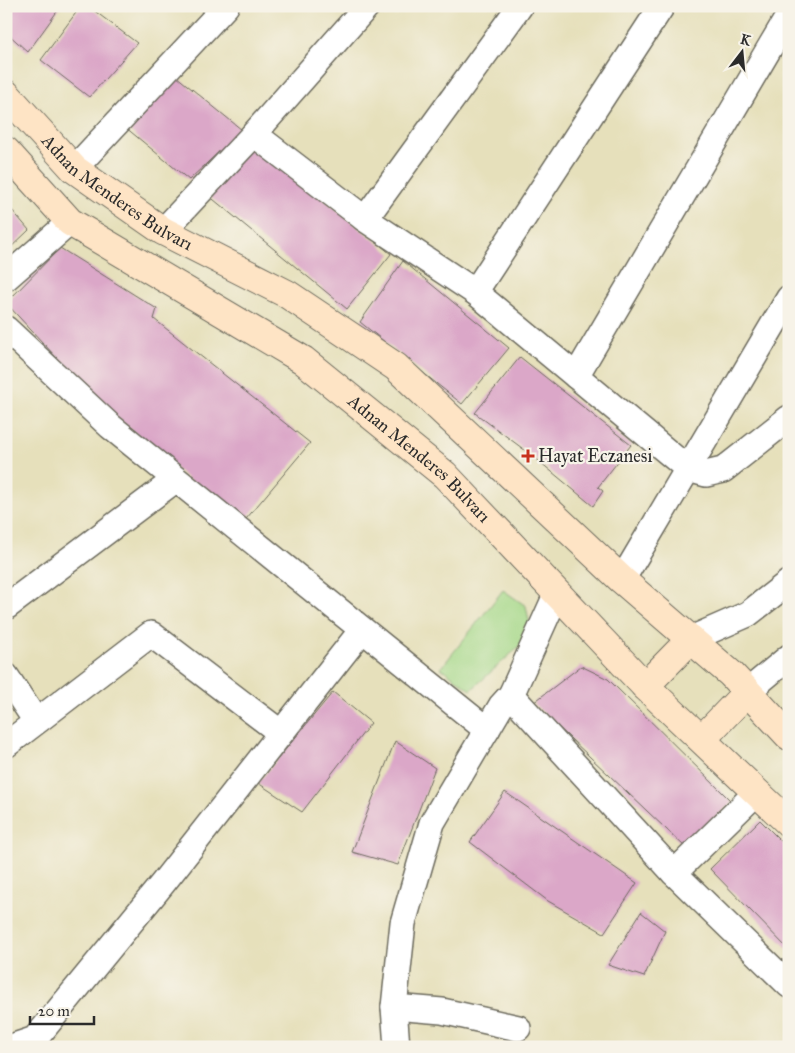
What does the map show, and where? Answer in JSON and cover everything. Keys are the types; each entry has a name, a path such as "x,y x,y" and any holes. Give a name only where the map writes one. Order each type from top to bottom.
{"main road":[{"name":"Adnan Menderes Bulvarı","path":"6,94 74,169 163,231 287,294 396,367 622,580 731,674 789,736"},
{"name":"Adnan Menderes Bulvarı","path":"6,151 70,222 303,360 445,475 646,686 789,823"},
{"path":"646,686 691,639"},
{"path":"702,739 748,692"}],"street":[{"path":"74,169 226,6"},
{"path":"163,231 254,134 367,6"},
{"path":"365,219 520,6"},
{"path":"475,292 662,6"},
{"path":"576,376 789,15"},
{"path":"254,134 365,219 475,292 688,469 706,474 723,470 786,427"},
{"path":"6,278 70,222"},
{"path":"622,580 789,298"},
{"path":"6,329 110,426 487,730"},
{"path":"6,607 175,480"},
{"path":"691,639 748,614 789,582"},
{"path":"398,1047 394,1008 403,923 432,823 501,706 511,695 556,593"},
{"path":"11,1047 36,1043 362,630"},
{"path":"6,745 151,634 281,733"},
{"path":"748,692 789,657"},
{"path":"6,676 36,721"},
{"path":"511,695 674,873 789,985"},
{"path":"674,873 756,792"},
{"path":"394,1008 442,1011 518,1028"}],"green space":[{"path":"503,590 526,606 532,635 471,690 441,668"}],"building":[{"path":"6,6 61,6 28,52 6,32"},
{"path":"81,6 88,6 137,43 89,97 41,60"},
{"path":"176,76 242,130 189,180 125,127"},
{"path":"253,141 391,254 347,309 208,195"},
{"path":"6,203 29,230 6,252"},
{"path":"60,248 157,309 154,319 310,443 241,525 93,397 6,303"},
{"path":"403,261 509,348 462,404 360,322"},
{"path":"520,357 631,445 598,487 603,491 593,506 534,457 475,413"},
{"path":"581,666 608,679 732,802 685,847 533,703"},
{"path":"333,692 371,723 302,812 258,783"},
{"path":"395,741 435,768 398,865 352,852"},
{"path":"505,792 637,883 604,933 548,901 470,842"},
{"path":"760,820 789,849 789,950 710,869"},
{"path":"641,912 665,931 644,977 608,965"}],"place":[{"name":"Hayat Eczanesi","path":"528,456"}]}
